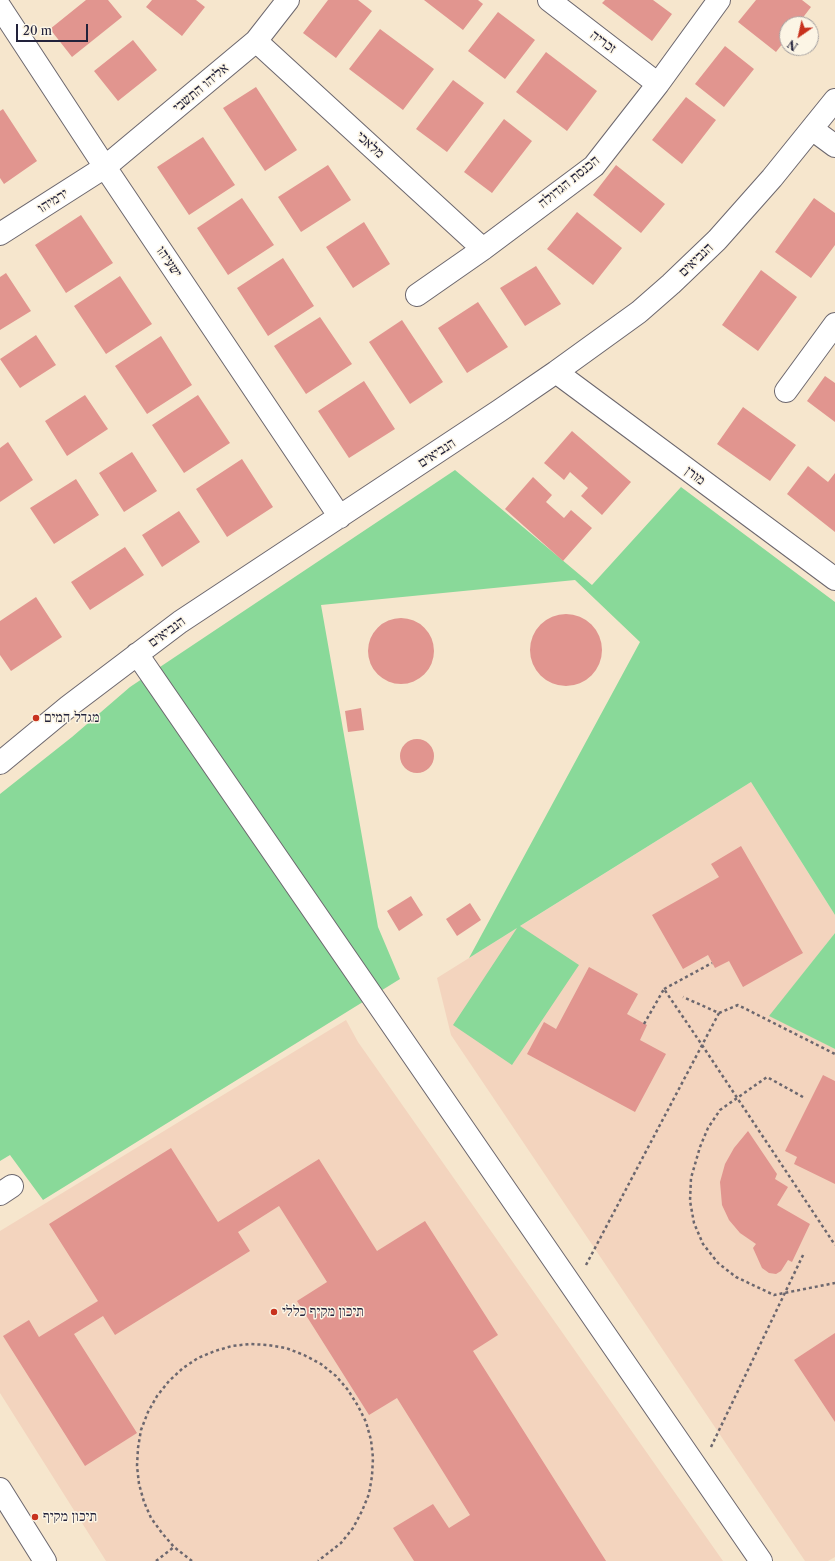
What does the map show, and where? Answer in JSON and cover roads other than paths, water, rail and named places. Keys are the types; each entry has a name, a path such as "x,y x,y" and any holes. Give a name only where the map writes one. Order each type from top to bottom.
{"street":[{"name":"אליהו התשבי","path":"105,168 256,41 288,0"},
{"name":"זכריה","path":"549,0 658,84"},
{"name":"הכנסת הגדולה","path":"417,295 483,249 594,166 658,84 719,0"},
{"name":"ישעיהו","path":"0,7 105,168 340,517"},
{"name":"מלאכי","path":"256,41 483,249"},
{"name":"הנביאים","path":"0,763 69,706 180,622 556,372 639,312 687,270 717,240 759,194 835,100"},
{"path":"812,129 835,146"},
{"name":"ירמיהו","path":"0,234 105,168"},
{"path":"786,390 835,324"},
{"name":"מורן","path":"556,372 835,579"},
{"path":"137,654 761,1561"},
{"path":"0,1489 46,1561"}],"place":[{"name":"מגדל המים","path":"36,718"},
{"name":"תיכון מקיף כללי","path":"274,1312"},
{"name":"תיכון מקיף","path":"35,1517"}]}
